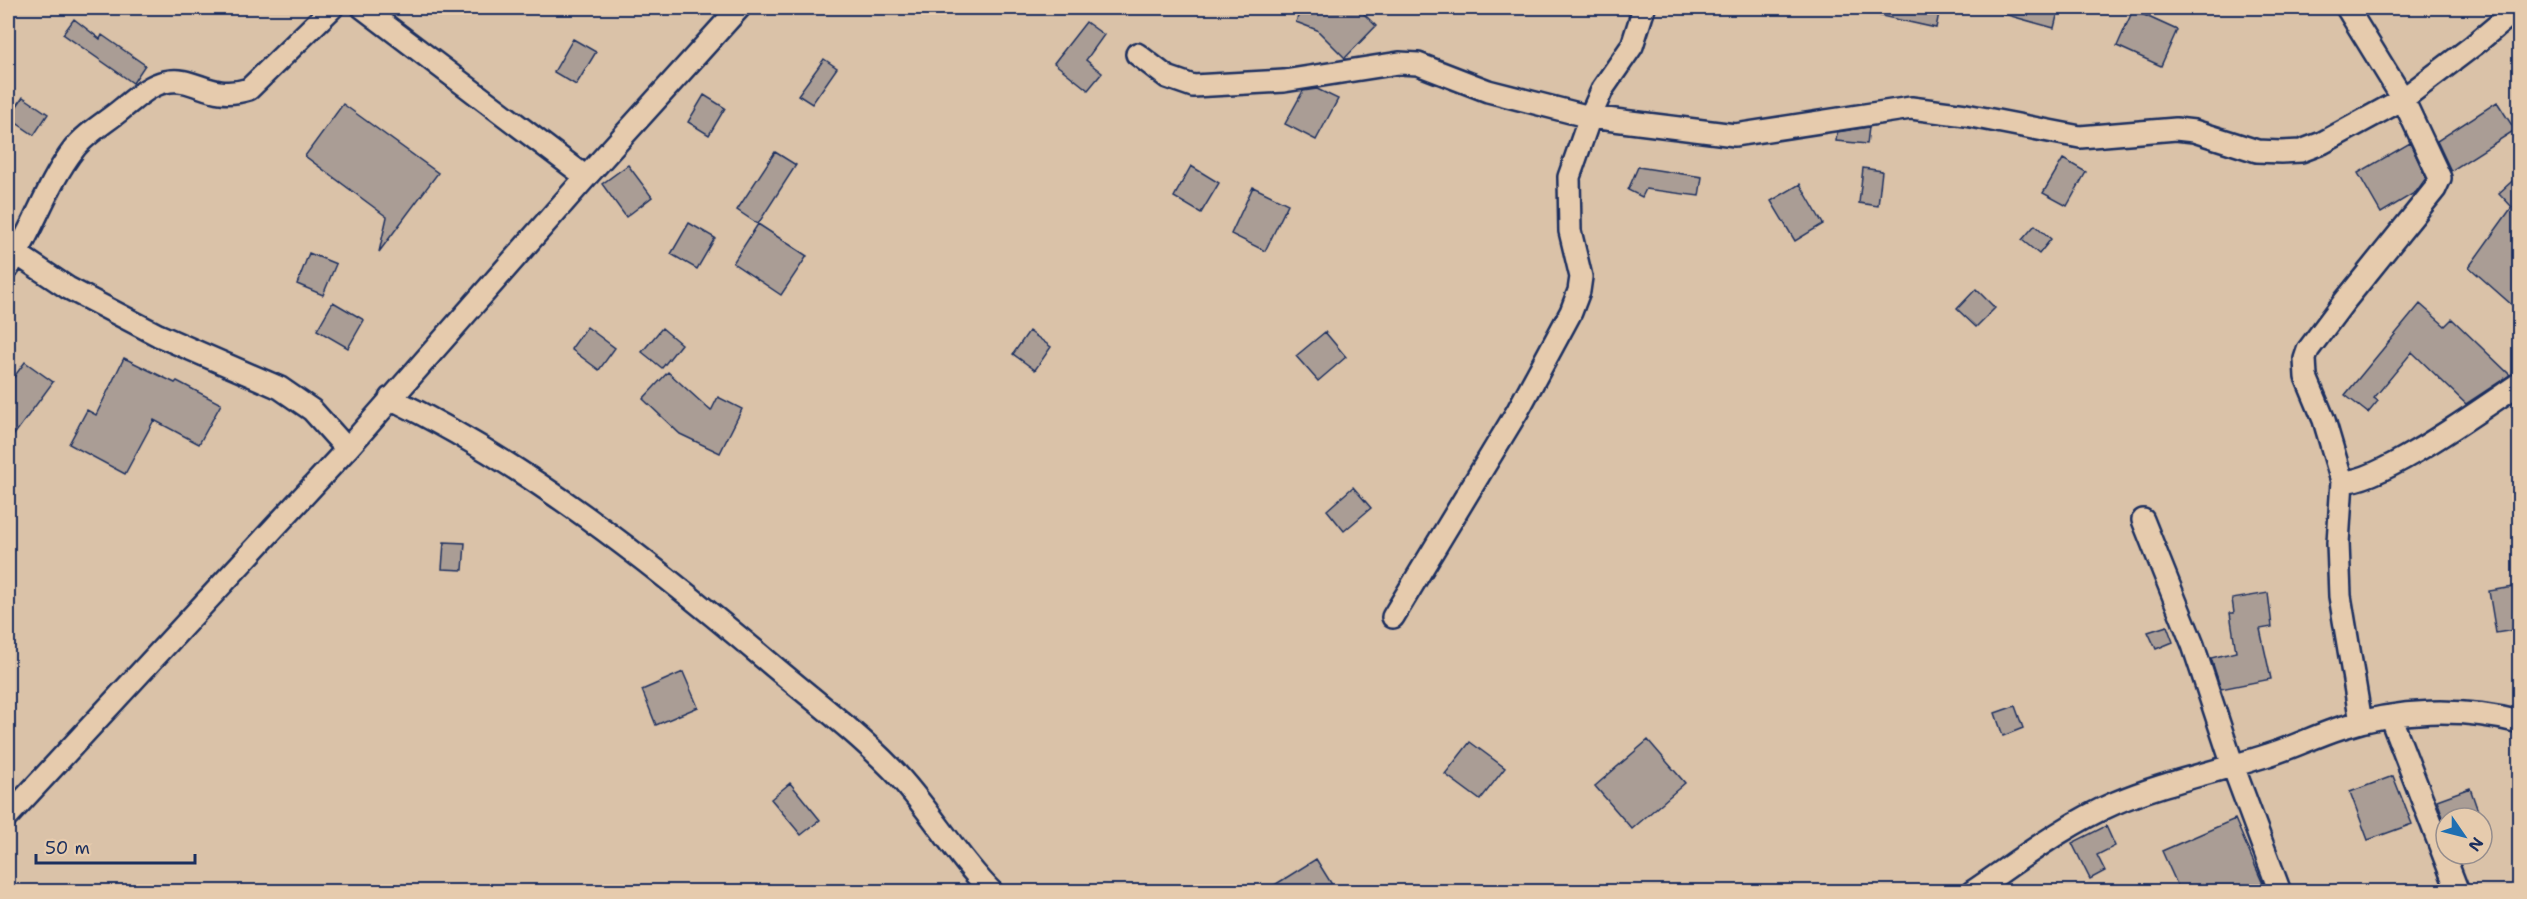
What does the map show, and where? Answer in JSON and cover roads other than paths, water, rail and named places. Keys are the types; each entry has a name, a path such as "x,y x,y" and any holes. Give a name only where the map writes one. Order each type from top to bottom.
{"street":[{"path":"332,8 249,89 233,94 218,93 176,80 151,86 76,147 11,256 158,335 280,388 312,410 347,449"},
{"path":"363,8 586,177"},
{"path":"8,816 347,449 586,177 739,8"},
{"path":"1393,616 1517,412 1571,312 1581,277 1570,231 1569,177 1590,117 1603,88 1632,46 1644,8"},
{"path":"2348,8 2403,99 2440,178 2435,189 2308,350 2305,359 2306,377 2324,420 2342,481 2338,543 2340,596 2361,722"},
{"path":"1137,54 1167,77 1193,86 1284,81 1399,63 1418,64 1488,91 1590,117 1735,135 1911,108 1966,115 2080,137 2176,129 2194,131 2257,151 2281,152 2301,151 2322,143 2403,99 2518,8"},
{"path":"2342,481 2355,481 2416,453 2520,383"},
{"path":"390,398 479,445 531,479 635,555 734,633 893,770 961,859 992,891"},
{"path":"2143,520 2193,645 2233,765 2280,891"},
{"path":"1972,891 2059,833 2115,803 2361,722 2390,716 2453,711 2486,713 2520,722"},
{"path":"2390,716 2458,891"}]}
